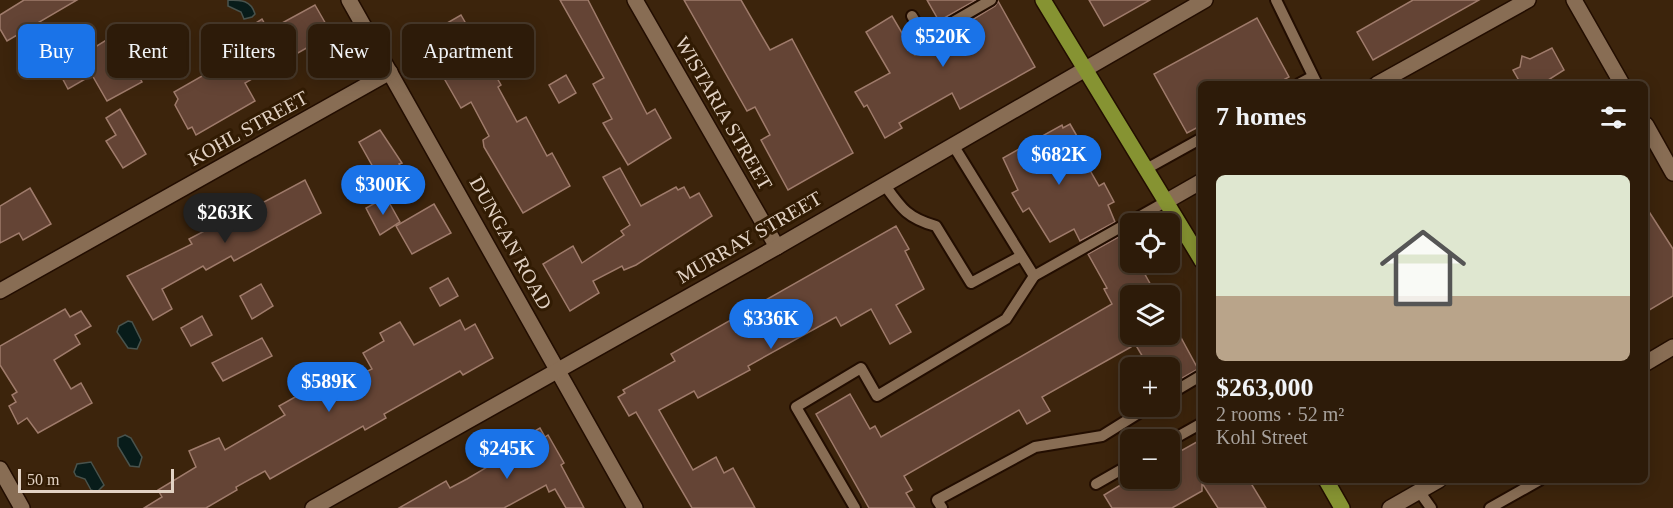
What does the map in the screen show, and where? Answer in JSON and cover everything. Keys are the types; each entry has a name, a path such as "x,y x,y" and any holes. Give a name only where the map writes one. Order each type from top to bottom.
{"main road":[{"path":"1043,0 1148,168 1198,254"},
{"path":"1328,483 1342,508"}],"street":[{"name":"DUNGAN ROAD","path":"349,0 363,24"},
{"name":"WISTARIA STREET","path":"634,0 777,247"},
{"name":"MURRAY STREET","path":"323,506 1205,0"},
{"path":"1382,81 1528,0"},
{"path":"1574,0 1620,81"},
{"name":"DUNGAN ROAD","path":"390,72 635,508"},
{"name":"KOHL STREET","path":"0,291 379,78"},
{"path":"1648,129 1673,173"},
{"path":"1167,201 1198,184"},
{"path":"1648,362 1673,347"},
{"path":"0,469 22,508"},
{"path":"1390,508 1434,483"}],"lane":[{"path":"912,16 925,38 991,0"},
{"path":"1276,0 1315,80"},
{"path":"1148,168 1198,140"},
{"path":"953,145 1034,276"},
{"path":"884,184 904,212 917,221 936,226 971,283 1022,256"},
{"path":"855,508 796,407 861,368 877,396 1006,319 1034,276 1167,201"},
{"path":"1180,388 1198,377"},
{"path":"942,508 937,500 1035,447 1102,436 1132,417"},
{"path":"1180,435 1198,425"},
{"path":"1096,484 1120,470"},
{"path":"1490,508 1535,483"},
{"path":"1419,491 1431,508"}],"water":[{"path":"228,0 248,3 255,14 244,19 241,12 228,6"},
{"path":"128,321 132,322 141,340 137,349 128,348 117,332 119,326"},
{"path":"125,435 131,438 142,457 139,467 130,466 118,446 118,438"},
{"path":"91,462 104,485 97,492 91,490 85,479 76,476 74,472 77,464"}],"building":[{"path":"24,0 77,0 36,24 18,24 18,35 7,41 0,29 0,15"},
{"path":"560,0 588,0 647,114 655,109 671,138 628,165 603,123 612,119 593,84 604,78"},
{"path":"684,0 741,0 770,50 792,39 853,153 788,190 761,140 770,135 755,107 747,111"},
{"path":"927,0 976,0 939,21"},
{"path":"1089,0 1150,0 1104,26"},
{"path":"1413,0 1479,0 1373,60 1357,32"},
{"path":"998,1 1035,67 960,109 952,93 899,123 902,128 885,138 867,105 864,107 855,92 890,73 866,32 892,16 915,55 995,6"},
{"path":"315,5 326,24 308,24 308,47 296,54 296,24 280,24"},
{"path":"461,15 466,24 445,24"},
{"path":"1257,18 1289,77 1282,81 1198,81 1198,127 1187,133 1154,74"},
{"path":"262,19 265,24 254,24"},
{"path":"107,40 107,78 140,78 142,82 107,101 94,78 95,47"},
{"path":"1552,48 1564,70 1547,81 1519,81 1513,70 1520,67 1522,56 1530,59"},
{"path":"566,75 576,93 559,103 549,85"},
{"path":"201,77 254,78 245,83 255,101 196,135 192,127 188,129 175,105 178,99 174,92"},
{"path":"62,78 87,78 68,89"},
{"path":"444,78 497,78 501,85 498,87 517,122 526,117 547,156 552,153 570,186 523,213 484,147 483,140 489,136 471,102 461,108"},
{"path":"120,109 146,154 123,168 106,141 116,135 106,118"},
{"path":"1070,124 1081,143 1076,146 1099,186 1104,183 1114,202 1108,205 1115,222 1080,241 1074,229 1050,242 1029,208 1023,212 1012,193 1018,190 1003,158 1062,125 1063,128"},
{"path":"380,130 402,163 399,164 407,177 374,196 366,182 378,176 359,142"},
{"path":"620,168 641,206 676,187 678,190 684,187 690,198 699,193 712,216 636,265 624,270 622,266 593,281 599,293 570,311 543,264 573,246 582,263 624,235 621,231 630,225 603,177"},
{"path":"305,180 321,213 234,261 231,256 206,270 203,266 162,289 172,309 153,320 127,276 192,244 189,239 223,221 225,223"},
{"path":"30,188 51,224 23,240 19,233 0,243 0,206"},
{"path":"386,197 400,222 380,235 366,208"},
{"path":"434,204 451,233 412,254 396,226"},
{"path":"1648,210 1673,249 1673,296 1648,311"},
{"path":"896,226 909,249 905,251 924,289 896,305 911,332 890,344 871,309 841,326 836,317 748,366 750,370 698,398 694,391 659,410 693,470 716,457 724,473 733,468 755,508 692,508 636,412 629,416 618,397 625,393 623,390 675,361 671,354"},
{"path":"1120,236 1120,273 1144,273 1151,285 1120,285 1120,345 1131,345 1131,347 1042,397 1050,411 1027,424 1019,410 904,476 912,490 906,493 915,508 869,508 816,414 850,394 870,429 875,426 881,437 1112,304 1104,289 1107,288 1088,254"},
{"path":"448,278 458,296 440,306 430,288"},
{"path":"261,284 273,306 252,319 240,296"},
{"path":"65,309 70,317 81,311 91,326 75,335 80,344 54,360 71,389 81,383 92,403 38,433 27,418 18,424 9,406 16,402 12,395 17,392 0,365 0,346"},
{"path":"202,316 212,335 191,346 181,328"},
{"path":"460,320 465,330 475,324 493,358 463,375 460,371 384,414 386,418 365,430 363,426 270,479 265,471 236,487 237,490 206,508 144,508 162,497 158,490 196,467 189,451 219,438 225,450 285,415 279,406 329,378 334,387 372,369 363,353 384,341 380,333 400,322 414,345"},
{"path":"1180,336 1198,369 1180,379 1180,357 1143,357 1136,345 1180,345"},
{"path":"262,338 272,356 223,381 212,363"},
{"path":"540,428 545,437 548,435 564,463 561,465 584,508 566,508 555,489 549,492 546,485 504,508 399,508 446,481 450,488 467,479 489,466 488,463 520,446 517,441"},
{"path":"1198,441 1198,483 1202,483 1202,491 1172,508 1112,508 1104,495 1120,485 1120,489 1180,489 1180,451"},
{"path":"1202,483 1251,483 1266,508 1218,508"}]}
